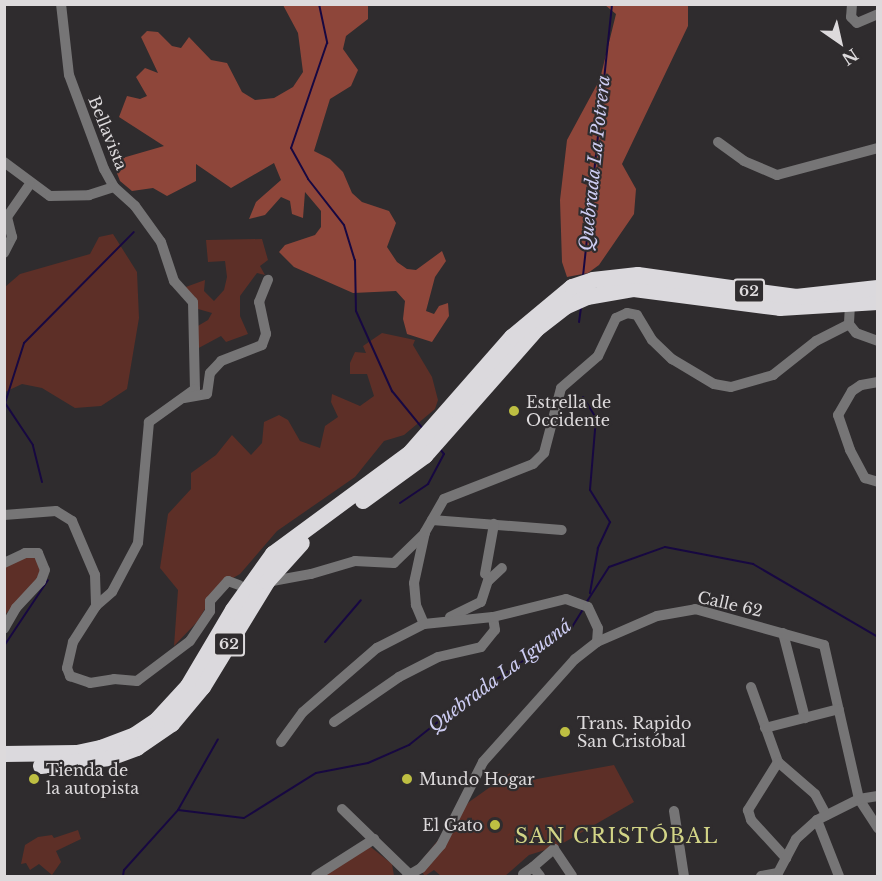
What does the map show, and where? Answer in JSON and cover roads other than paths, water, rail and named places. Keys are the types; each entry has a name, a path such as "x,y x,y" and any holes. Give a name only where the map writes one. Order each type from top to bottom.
{"highway":[{"name":"62","path":"622,282 657,276 796,297 878,288"},
{"name":"62","path":"4,766 77,765 110,758 152,739 172,724 203,687 267,582 299,545 422,451 449,421 512,337 593,280 622,282 755,306 878,302"},
{"name":"62","path":"4,754 77,753 101,748 135,735 157,720 188,686 233,610 273,554 422,451"}],"street":[{"name":"Bellavista","path":"4,162 39,191 58,196 89,195 114,187 104,169 69,75 61,4"},
{"path":"852,4 851,17 857,23 878,14"},
{"path":"718,142 744,162 777,175 878,148"},
{"path":"4,253 12,237 7,217 30,184"},
{"path":"114,187 135,206 161,242 169,255 174,281 193,302 195,389 149,422 138,543 112,592 96,606 74,642 67,668 80,682 138,681 190,641 210,611 210,601 228,580 239,585"},
{"path":"184,398 207,394 210,373 221,361 262,345 266,334 259,302 268,279"},
{"path":"850,304 849,324 856,333 878,341"},
{"path":"267,582 311,574 355,561 394,563 425,532 450,494 533,464 544,453 561,388 598,356 616,318 627,313 637,315 652,340 672,359 714,384 731,387 773,375 827,334 849,324"},
{"path":"878,382 861,384 852,391 838,415 850,450 865,478 878,482"},
{"path":"4,515 62,513 78,529 95,575 96,606"},
{"path":"432,520 562,530"},
{"path":"485,574 494,524"},
{"path":"424,624 416,605 414,583 425,532"},
{"path":"4,563 25,553 38,553 45,570 41,581 16,608 4,629"},
{"path":"444,620 481,602 486,588 502,568"},
{"path":"281,742 303,712 377,648 424,624 444,620 493,617 566,599 588,607 598,628 597,642"},
{"name":"Calle 62","path":"408,876 441,845 483,762 575,660 597,642 657,616 695,609 824,645 839,709"},
{"path":"334,722 399,677 438,657 481,648 495,630 493,617"},
{"path":"783,633 805,718"},
{"path":"751,687 778,762 815,794 839,876"},
{"path":"765,728 839,709 860,799 878,828"},
{"path":"778,762 748,810 751,820 786,858"},
{"path":"761,876 778,873 796,839 822,818 860,799 878,796"},
{"path":"342,810 374,839 408,876"},
{"path":"674,811 684,876"},
{"path":"316,876 374,839"},
{"path":"523,874 554,849 572,876"},
{"path":"533,867 540,876"}],"waterway":[{"path":"319,4 327,43 291,148 308,179 344,225 355,260 356,311 392,391 423,429"},
{"name":"Quebrada La Potrera","path":"583,276 612,4"},
{"path":"42,482 33,445 5,403 24,343 134,232"},
{"name":"Quebrada La Potrera","path":"579,322 581,308"},
{"path":"583,397 596,418 590,490 610,522 598,548 590,593"},
{"path":"400,503 428,484 444,454 440,449"},
{"name":"Quebrada La Iguaná","path":"586,603 609,567 665,547 753,564 878,637"},
{"path":"4,646 48,580"},
{"path":"325,642 361,600"},
{"name":"Quebrada La Iguaná","path":"123,876 124,870 178,810 244,818 316,773 368,763 409,745 454,709 572,627 584,608"},
{"path":"178,810 218,739"}],"place":[{"name":"Estrella de Occidente","path":"514,411"},
{"name":"Trans. Rapido San Cristóbal","path":"565,732"},
{"name":"Tienda de la autopista","path":"34,779"},
{"name":"Mundo Hogar","path":"407,779"},
{"name":"El Gato","path":"495,825"}],"district":[{"name":"SAN CRISTÓBAL","path":"617,836"}]}
